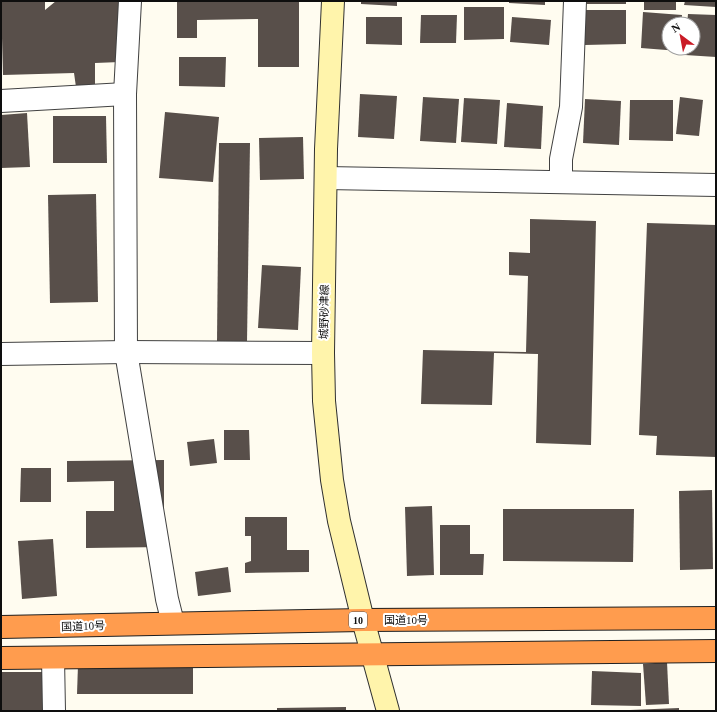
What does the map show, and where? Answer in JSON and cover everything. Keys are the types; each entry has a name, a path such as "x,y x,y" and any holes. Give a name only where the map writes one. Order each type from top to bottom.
{"highway":[{"name":"国道10号","path":"1,627 363,620 716,618"},
{"path":"1,658 716,651"}],"main road":[{"name":"城野砂津線","path":"333,1 326,178 323,353 324,401 332,480 339,521 372,655 388,711"}],"street":[{"path":"130,1 125,94 126,352 172,623"},
{"path":"561,182 561,159 571,107 576,1"},
{"path":"1,101 125,94"},
{"path":"326,178 716,185"},
{"path":"1,354 126,352 323,353"},
{"path":"53,658 54,711"}],"building":[{"path":"1,1 45,1 45,10 56,1 122,1 120,62 95,63 95,89 76,87 74,73 3,75"},
{"path":"177,1 299,1 299,67 258,67 258,19 197,20 197,38 177,38"},
{"path":"361,1 397,1 397,6 361,4"},
{"path":"509,1 545,1 545,5 509,3"},
{"path":"583,1 626,1 626,4 583,4"},
{"path":"644,1 676,1 676,10 644,10"},
{"path":"685,1 716,1 716,7 684,5"},
{"path":"464,7 504,7 504,39 464,40"},
{"path":"584,10 626,10 626,44 585,45"},
{"path":"643,12 682,15 661,16 661,50 641,48"},
{"path":"688,14 716,15 716,57 700,56 701,16 688,16"},
{"path":"421,15 457,15 456,43 420,43"},
{"path":"366,17 402,17 402,45 366,44"},
{"path":"512,17 551,20 549,45 510,42"},
{"path":"179,57 226,57 225,87 179,86"},
{"path":"360,94 397,96 394,139 358,137"},
{"path":"423,97 459,99 456,143 420,141"},
{"path":"680,97 703,100 699,136 676,134"},
{"path":"464,98 500,100 497,144 461,142"},
{"path":"585,99 621,101 619,145 583,143"},
{"path":"630,100 673,100 673,141 629,140"},
{"path":"507,103 543,106 541,149 504,147"},
{"path":"165,112 219,117 213,182 159,178"},
{"path":"27,113 30,167 1,168 1,115"},
{"path":"53,116 106,116 107,163 53,163"},
{"path":"303,137 304,179 260,180 259,138"},
{"path":"219,143 250,143 247,342 217,342"},
{"path":"96,194 98,302 50,303 48,195"},
{"path":"530,219 596,221 591,445 536,443 538,354 494,353 492,405 421,404 423,350 526,352 528,276 509,275 509,252 530,253"},
{"path":"647,223 716,225 716,457 656,455 657,436 639,435"},
{"path":"262,265 301,267 298,330 258,328"},
{"path":"224,430 249,430 250,460 224,460"},
{"path":"214,439 217,463 190,466 187,442"},
{"path":"164,460 164,547 86,548 86,511 114,511 114,481 67,482 67,461"},
{"path":"21,468 51,468 51,502 20,502"},
{"path":"712,490 713,569 680,570 679,491"},
{"path":"432,506 434,575 407,576 405,507"},
{"path":"503,509 634,509 633,562 503,561"},
{"path":"245,517 287,517 287,550 309,550 309,572 245,573 245,563 251,561 251,536 245,536"},
{"path":"440,525 470,525 470,554 484,554 483,575 440,575"},
{"path":"53,539 57,596 22,599 18,541"},
{"path":"228,567 231,592 198,596 195,572"},
{"path":"667,662 669,704 646,705 643,664"},
{"path":"78,665 193,665 193,694 77,694"},
{"path":"592,671 641,673 641,706 591,705"},
{"path":"1,672 47,672 47,711 1,711"},
{"path":"346,707 346,711 277,711 277,708"},
{"path":"679,708 679,711 630,711 630,710"}]}
